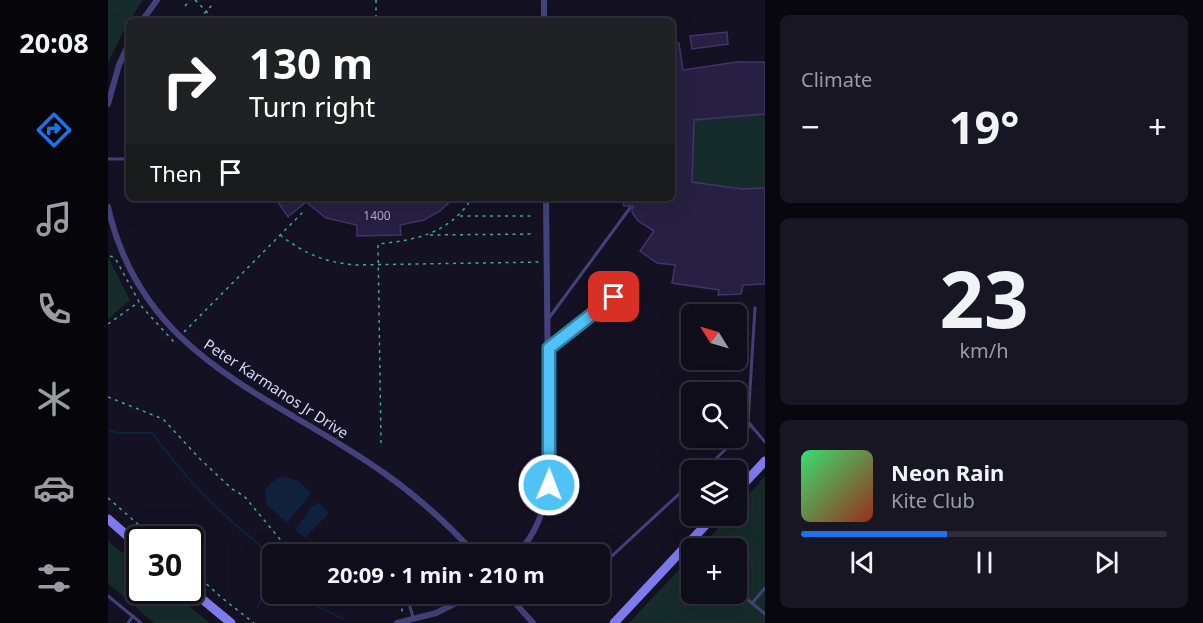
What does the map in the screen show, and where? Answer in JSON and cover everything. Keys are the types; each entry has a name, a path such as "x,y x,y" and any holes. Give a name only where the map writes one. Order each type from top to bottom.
{"main road":[{"path":"747,480 765,461"},
{"path":"108,519 126,535"},
{"path":"614,623 681,559"},
{"path":"204,601 231,623"}],"street":[{"path":"144,18 157,0"},
{"path":"544,0 544,18"},
{"path":"108,104 119,65 126,50"},
{"path":"526,544 541,518 549,485 546,201"},
{"name":"Peter Karmanos Jr Drive","path":"108,207 121,252 131,275 159,316 178,338 232,378 384,472 428,506 465,544"},
{"path":"397,623 436,613 454,604"},
{"path":"516,604 533,623"}],"lane":[{"path":"108,159 126,159"},
{"path":"548,320 630,208"},
{"path":"549,348 614,297"},
{"path":"755,309 748,422 765,442"},
{"path":"714,460 750,425"},
{"path":"610,558 681,492"},
{"path":"752,603 765,588"},
{"path":"108,596 141,623"},
{"path":"747,599 765,614"},
{"path":"409,604 413,619"},
{"path":"128,623 133,616"}],"path":[{"path":"185,6 190,0"},
{"path":"195,0 213,18"},
{"path":"376,0 376,18"},
{"path":"200,18 214,3"},
{"path":"429,235 447,226 459,216 470,201"},
{"path":"183,333 304,211"},
{"path":"459,216 534,216"},
{"path":"381,443 378,244 429,235 534,234"},
{"path":"280,235 318,259 355,265 541,262"},
{"path":"110,256 115,258 139,302 174,342"},
{"path":"108,324 139,302"},
{"path":"108,397 163,419 199,458 232,489 244,496 285,544"},
{"path":"108,498 140,526"},
{"path":"204,582 254,623"},
{"path":"401,604 402,608"}],"green space":[{"path":"108,0 143,0 131,18 126,18 126,26 108,63"},
{"path":"681,57 683,70 737,62 765,62 765,284 743,285 741,294 718,295 718,290 672,283 680,265 653,259 640,251 654,231 638,221 628,205 653,201 675,201 675,58"},
{"path":"108,257 130,300 108,319"},
{"path":"765,476 765,623 629,623 681,568 681,604 747,604 747,538 709,538 720,526 747,526 747,497"},
{"path":"108,541 126,556 126,599 108,583"},
{"path":"132,604 186,604 210,623 154,623"}],"water":[{"path":"282,476 299,481 311,493 287,523 267,505 265,490"},
{"path":"319,503 329,513 305,538 295,530 312,506"}],"building":[{"path":"727,32 728,44 692,49 690,36"},
{"path":"679,43 683,70 737,62 765,62 765,114 694,120 692,182 742,189 765,188 765,284 743,285 741,294 718,295 719,290 672,283 675,265 657,263 640,251 654,231 638,221 632,212 633,206 624,206 623,201 675,201 675,44"},
{"path":"277,201 451,201 440,211 424,220 400,225 401,235 357,236 357,225 326,218 306,202 288,217"}],"waterway":[{"path":"108,430 117,433 152,433 180,469 208,499 262,547"},
{"path":"257,608 262,598"},
{"path":"316,604 343,619"}],"route":[{"path":"549,485 549,348 614,297"}]}
